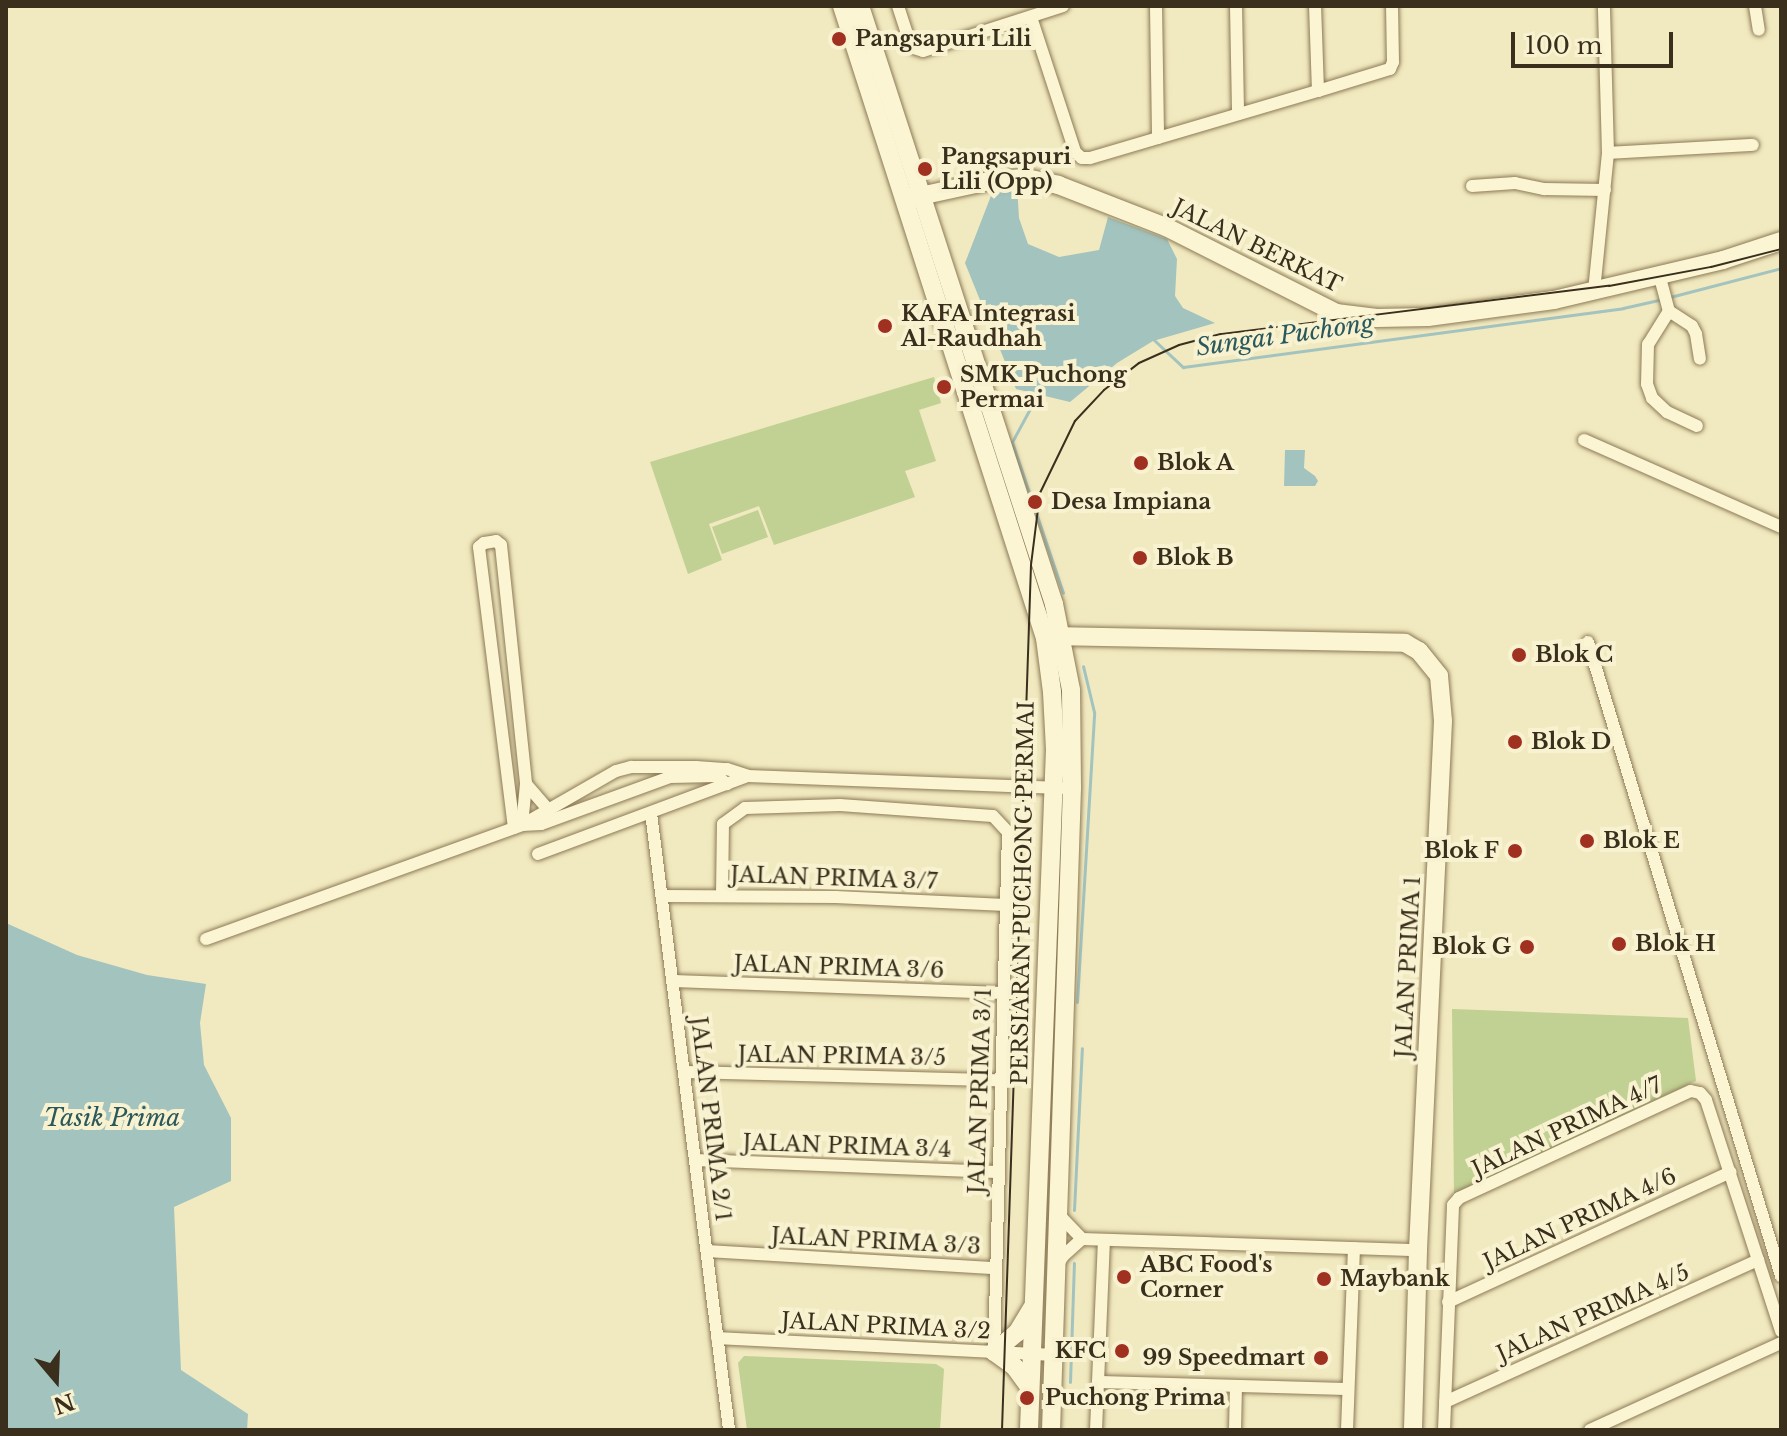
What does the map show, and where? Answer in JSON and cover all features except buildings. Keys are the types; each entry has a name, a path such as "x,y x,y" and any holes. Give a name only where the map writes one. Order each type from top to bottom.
{"main road":[{"name":"PERSIARAN PUCHONG PERMAI","path":"842,6 1054,604 1052,692 1062,788"},
{"name":"PERSIARAN PUCHONG PERMAI","path":"860,6 912,198 1071,690 1062,788 1054,1025 1033,1306 1029,1430"},
{"name":"JALAN BERKAT","path":"912,198 989,181 1026,178 1070,188 1166,227 1336,313 1377,318 1428,317 1502,308 1660,282 1781,241"},
{"path":"1054,604 1064,616 1091,636 1074,653 1067,672"},
{"name":"JALAN PRIMA 1","path":"1052,636 1405,643 1419,651 1439,676 1443,721 1418,1250 1413,1430"},
{"name":"PERSIARAN PUCHONG PERMAI","path":"1051,1430 1060,1216 1054,1025"},
{"path":"1030,1388 1015,1367 994,1352 1017,1333 1033,1306"}],"street":[{"path":"898,6 914,48 923,51 1063,6"},
{"path":"1156,6 1158,138"},
{"path":"1236,6 1238,114"},
{"path":"1315,6 1318,91"},
{"path":"1031,17 1075,152 1082,158 1090,158 1390,69 1393,62 1392,6"},
{"path":"1594,291 1608,153 1604,6"},
{"path":"1755,6 1759,30"},
{"path":"1608,153 1753,145"},
{"path":"1472,186 1515,183 1544,189 1605,190"},
{"path":"1660,282 1668,308 1692,326 1700,359"},
{"path":"1668,308 1648,344 1647,384 1652,398 1667,412 1697,426"},
{"path":"1584,440 1781,527"},
{"path":"496,541 501,545 526,784 518,826 479,547 496,541"},
{"path":"1588,642 1781,1276"},
{"path":"206,939 518,826 596,781 631,767 727,769 748,776 1062,788"},
{"path":"518,826 541,824 670,777 717,776 727,784"},
{"path":"538,854 748,776"},
{"path":"526,784 548,809"},
{"name":"JALAN PRIMA 3/1","path":"722,894 723,824 745,808 840,805 993,816 1008,832 994,1352"},
{"name":"JALAN PRIMA 2/1","path":"651,813 729,1430"},
{"name":"JALAN PRIMA 3/7","path":"662,896 722,894 1005,905"},
{"name":"JALAN PRIMA 3/6","path":"673,981 1003,993"},
{"name":"JALAN PRIMA 3/5","path":"684,1072 1000,1080"},
{"name":"JALAN PRIMA 4/7","path":"1448,1302 1453,1205 1459,1198 1584,1140 1691,1091 1700,1093 1706,1100 1730,1172"},
{"name":"JALAN PRIMA 3/4","path":"695,1160 997,1172"},
{"path":"1730,1172 1781,1331"},
{"name":"JALAN PRIMA 4/6","path":"1448,1302 1730,1172"},
{"path":"1060,1216 1082,1239 1418,1250"},
{"path":"1056,1267 1082,1239"},
{"path":"1096,1430 1104,1240"},
{"path":"1347,1430 1354,1248"},
{"name":"JALAN PRIMA 3/3","path":"707,1251 995,1268"},
{"name":"JALAN PRIMA 4/5","path":"1445,1402 1758,1260"},
{"path":"1444,1430 1448,1302"},
{"name":"JALAN PRIMA 3/2","path":"717,1338 1054,1355"},
{"path":"1590,1430 1781,1343"},
{"path":"1098,1382 1348,1389"},
{"path":"1235,1430 1236,1386"}],"green space":[{"path":"934,377 941,403 919,410 936,461 905,471 915,497 774,545 759,506 709,524 722,560 688,574 650,462"},
{"path":"758,510 768,537 722,554 712,527"},
{"path":"1452,1009 1688,1018 1696,1081 1454,1194"},
{"path":"744,1356 936,1364 944,1369 940,1430 747,1430 738,1363"}],"water":[{"path":"1017,185 1019,218 1028,244 1059,257 1099,250 1108,217 1167,239 1177,259 1175,296 1183,308 1215,323 1153,341 1117,363 1070,402 1016,389 965,263 994,188"},
{"path":"1285,450 1305,450 1304,468 1315,476 1318,481 1315,486 1284,486"},
{"name":"Tasik Prima","path":"6,923 77,955 147,975 206,984 200,1023 204,1065 231,1118 231,1181 174,1207 181,1370 248,1414 247,1430 6,1430"}],"waterway":[{"name":"Sungai Puchong","path":"1670,297 1781,268"},
{"name":"Sungai Puchong","path":"1154,340 1183,367 1623,308 1663,299"},
{"name":"Sungai Puchong","path":"1039,392 1012,442 1063,593"},
{"name":"Sungai Puchong","path":"1077,1002 1094,712 1083,666"},
{"name":"Sungai Puchong","path":"1074,1210 1082,1048"},
{"name":"Sungai Puchong","path":"1070,1382 1074,1263"}],"tram line":[{"path":"1002,1430 1031,565 1040,493 1075,421 1104,390 1139,363 1179,345 1221,334 1609,286 1711,267 1781,249"}],"place":[{"name":"Pangsapuri Lili","path":"839,39"},
{"name":"Pangsapuri Lili (Opp)","path":"925,169"},
{"name":"KAFA Integrasi Al-Raudhah","path":"885,326"},
{"name":"SMK Puchong Permai","path":"944,387"},
{"name":"Blok A","path":"1141,463"},
{"name":"Desa Impiana","path":"1035,502"},
{"name":"Blok B","path":"1140,558"},
{"name":"Blok C","path":"1519,655"},
{"name":"Blok D","path":"1515,742"},
{"name":"Blok E","path":"1587,841"},
{"name":"Blok F","path":"1515,851"},
{"name":"Blok H","path":"1619,944"},
{"name":"Blok G","path":"1527,947"},
{"name":"ABC Food's Corner","path":"1124,1277"},
{"name":"Maybank","path":"1324,1279"},
{"name":"KFC","path":"1122,1351"},
{"name":"99 Speedmart","path":"1321,1358"},
{"name":"Puchong Prima","path":"1027,1398"}]}
